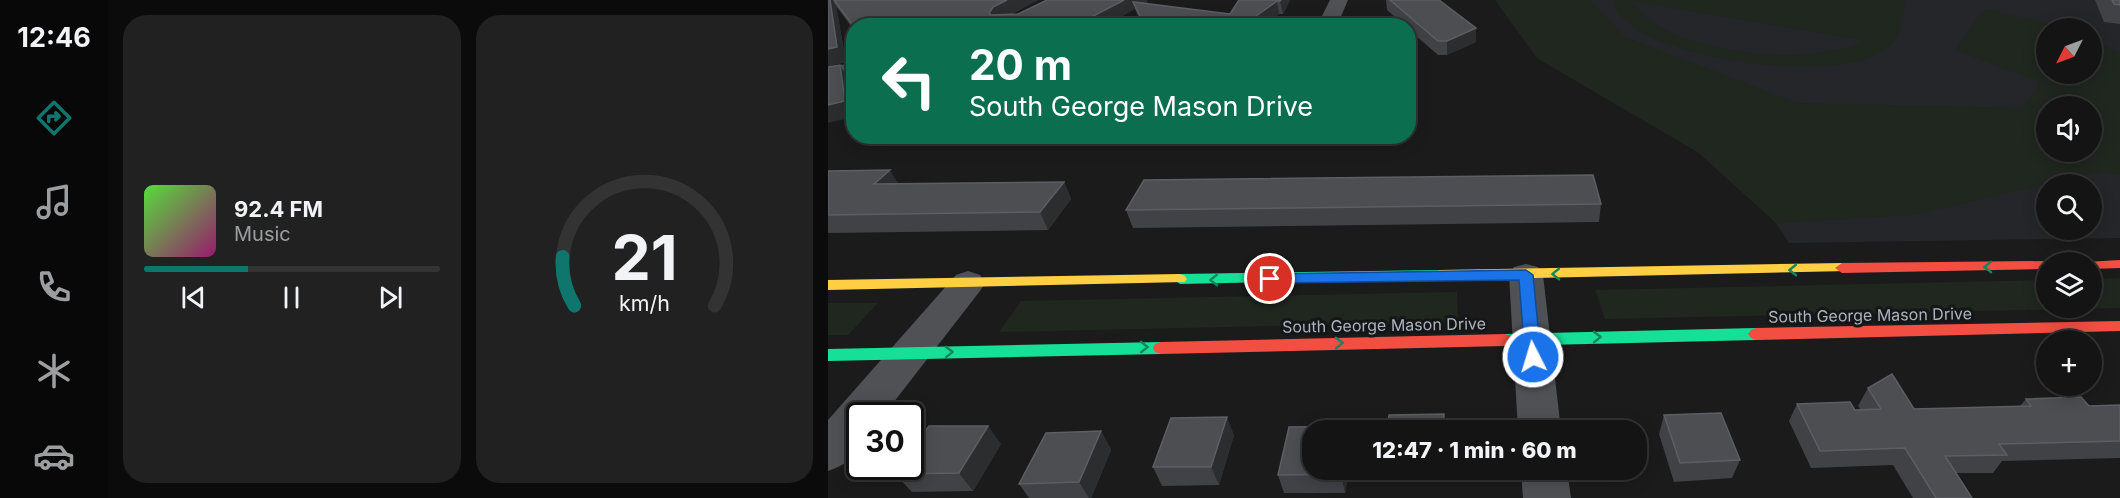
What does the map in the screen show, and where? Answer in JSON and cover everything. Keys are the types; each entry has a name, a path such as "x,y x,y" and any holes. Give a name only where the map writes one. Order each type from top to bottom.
{"main road":[{"path":"2102,265 2120,264"},
{"path":"828,285 2036,266"},
{"name":"South George Mason Drive","path":"828,355 2120,326"}],"street":[{"path":"1331,18 1339,0"},
{"path":"828,75 846,71"},
{"path":"1526,275 1539,420"},
{"path":"828,452 968,283"},
{"path":"1545,480 1547,498"}],"shaded area":[{"path":"1495,0 2120,0 2120,238 2102,238 2102,174 2036,174 2036,239 1789,243 1776,223 1699,153 1537,58"},
{"path":"1495,0 1589,0 1625,37 1797,103 2023,108 2039,84 2102,84 2102,45 2120,52 2120,174 2036,174 2036,187 1912,215 1776,223 1699,153 1537,58"},
{"path":"1613,0 1906,0 1899,31 1889,46 1867,58 1836,65 1798,67 1717,58 1680,48 1649,36 1627,22 1614,6","holes":["1633,1 1861,40 1867,36 1861,42 1849,47 1800,55 1750,53 1680,36 1643,15"]},
{"path":"1984,9 2036,21 2036,80 1955,50"},
{"path":"2120,278 2120,308 2102,308 2102,279"},
{"path":"2036,280 2036,310 1605,319 1595,290"},
{"path":"1457,292 1458,322 999,332 1021,301"},
{"path":"828,303 878,303 848,335 828,335"}],"building":[{"path":"828,0 830,0 837,47 828,49"},
{"path":"834,0 1007,0 993,7 989,13 991,15 1018,14 1047,0 1124,0 1089,18 847,18"},
{"path":"1239,0 1281,0 1253,18 1141,18 1133,2 1230,14"},
{"path":"1390,0 1439,0 1476,28 1447,41 1438,41 1416,22 1416,18 1411,18"},
{"path":"2112,0 2120,0 2120,5 2114,4"},
{"path":"840,65 845,101 828,105 828,67"},
{"path":"890,170 874,184 1064,182 1040,212 828,215 828,171"},
{"path":"1593,175 1601,204 1126,210 1144,180"},
{"path":"1892,374 1914,409 2031,406 2026,399 2081,397 2089,406 2120,405 2120,441 1999,444 2007,455 1945,456 1972,498 1936,498 1905,448 1820,451 1797,404 1850,402 1855,410 1881,409 1868,388"},
{"path":"1721,413 1740,460 1680,463 1664,415"},
{"path":"1444,414 1444,420 1389,420 1389,415"},
{"path":"1227,417 1211,467 1153,467 1171,418"},
{"path":"929,426 988,426 959,473 924,474 924,433"},
{"path":"1289,427 1302,427 1302,475 1278,475"},
{"path":"1101,431 1079,482 1019,484 1046,433"}],"traffic: fast":[{"path":"1180,279 1439,275"},
{"path":"1505,340 1756,334"},
{"path":"828,355 1161,348"}],"traffic: slow":[{"path":"1439,275 1842,268"},
{"path":"828,285 1180,279"}],"traffic: jam":[{"path":"2102,265 2120,264"},
{"path":"1842,268 2036,265"},
{"path":"1756,334 2120,326"},
{"path":"1161,348 1505,340"}],"route":[{"path":"1270,279 1526,275 1533,357"}]}
